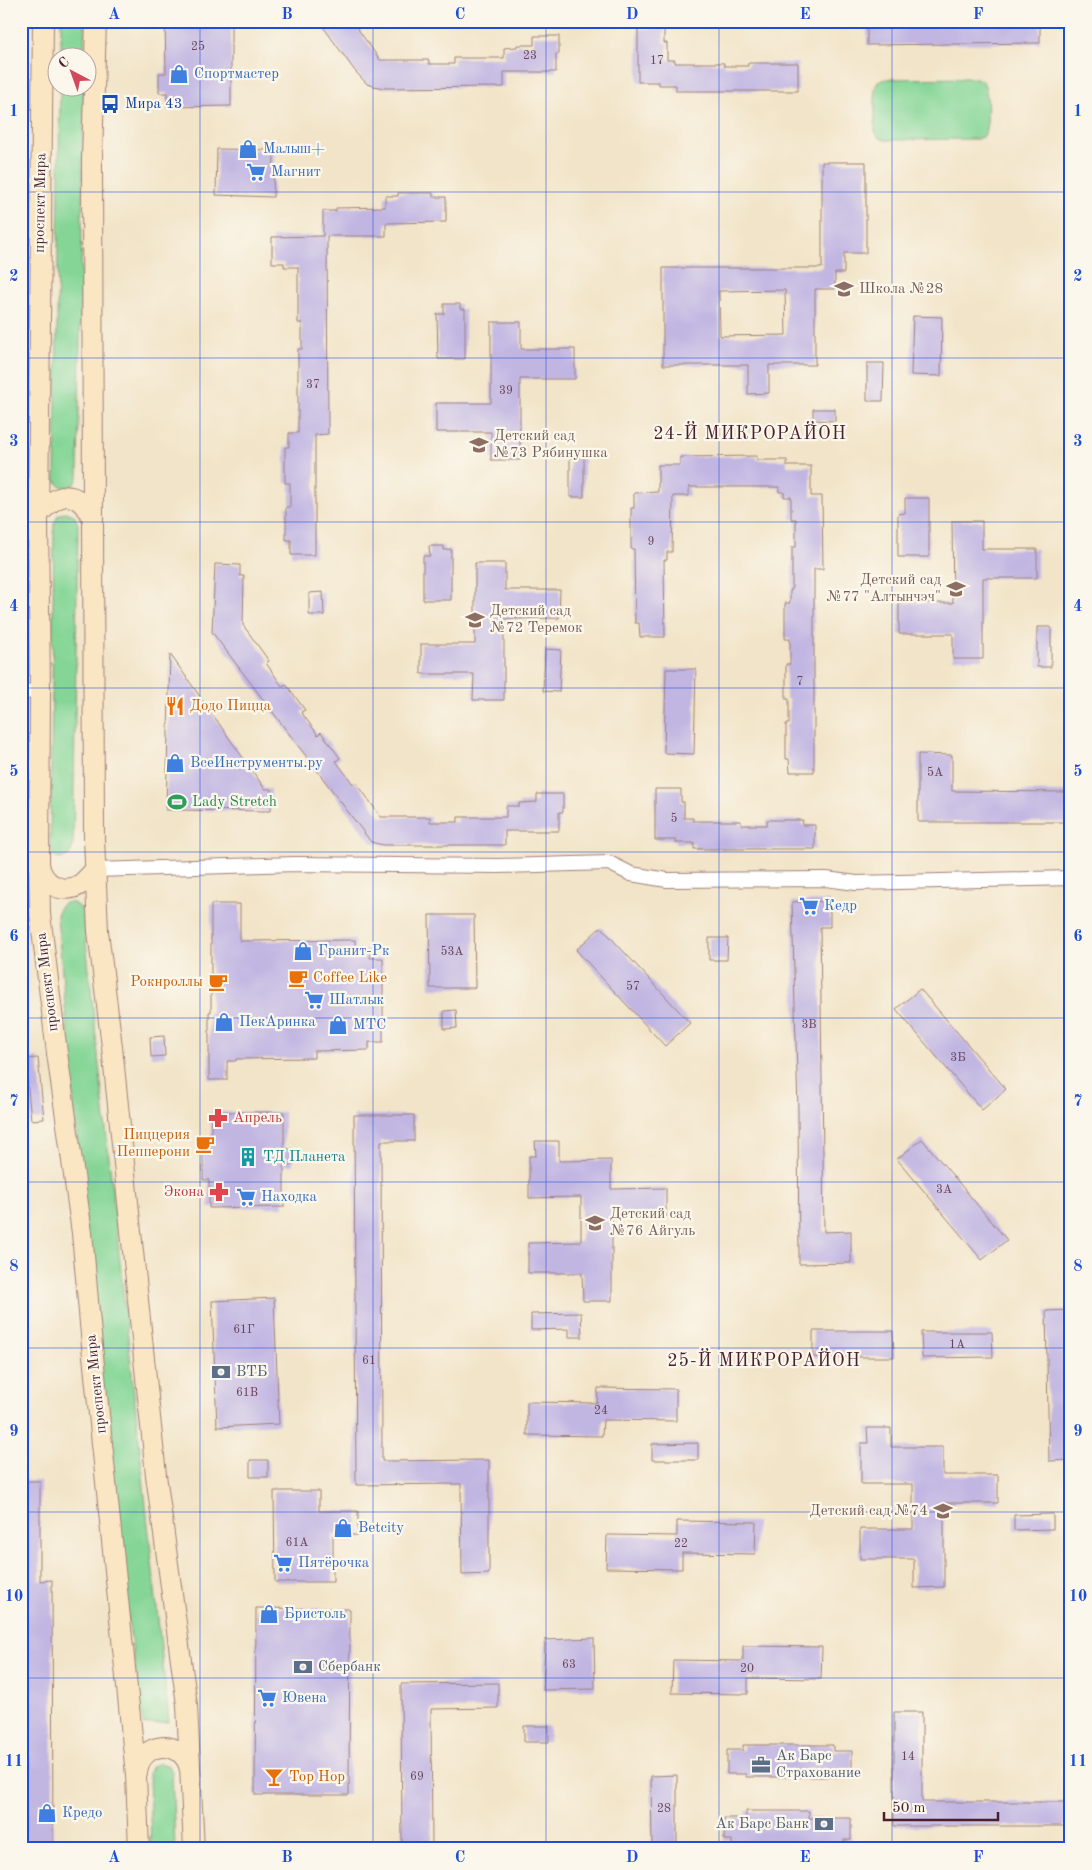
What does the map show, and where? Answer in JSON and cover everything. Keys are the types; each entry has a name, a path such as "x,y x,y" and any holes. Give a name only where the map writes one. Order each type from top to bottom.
{"main road":[{"name":"проспект Мира","path":"43,21 38,515 31,692 40,914 82,1233 136,1775 139,1849"},
{"path":"96,21 92,159 92,519 94,839 98,931 112,1047 156,1475 186,1706 194,1849"},
{"path":"38,515 52,501 66,497 80,501 92,519"},
{"path":"39,864 41,874 47,882 61,888 71,888 80,884 96,870"},
{"path":"136,1775 138,1764 143,1755 152,1749 162,1746 172,1748 181,1753 188,1761 190,1772"}],"street":[{"path":"96,870 295,864 498,866 609,863 630,874 667,880 826,879 856,883 1071,878"}],"green space":[{"path":"61,21 85,21 84,48 61,48"},
{"path":"976,78 983,81 986,93 987,116 984,136 977,139 885,140 878,137 875,131 875,88 878,82 886,79"},
{"path":"60,98 84,98 78,477 71,487 60,486 55,479"},
{"path":"66,512 74,515 78,524 73,847 69,855 61,859 53,855 50,847 54,524 58,515"},
{"path":"71,902 80,907 83,914 169,1722 143,1725 106,1463 57,916 61,906"},
{"path":"160,1763 169,1766 172,1772 175,1849 151,1849 149,1772 152,1766"}],"building":[{"path":"165,21 231,21 231,106 167,107 167,93 159,93 159,73 166,73"},
{"path":"319,21 352,21 380,60 429,60 429,64 454,64 454,58 504,58 504,48 517,47 517,45 534,45 534,36 559,36 556,72 504,72 504,87 383,88 367,84 355,71"},
{"path":"867,21 1040,21 1040,43 867,45"},
{"path":"638,29 664,29 664,43 667,43 667,60 675,60 675,63 724,63 724,66 748,66 748,63 798,63 798,91 676,91 676,85 659,85 659,82 638,82"},
{"path":"217,149 274,150 273,197 216,195"},
{"path":"822,162 866,162 866,253 844,253 844,273 835,273 835,289 815,289 815,365 769,365 769,393 748,394 748,365 663,365 663,268 822,268","holes":["785,290 786,335 720,336 719,291"]},
{"path":"398,193 433,193 433,197 446,197 446,222 386,223 386,236 327,236 328,434 315,435 315,555 291,555 291,540 286,540 286,507 290,507 290,483 285,483 285,447 289,447 289,433 298,433 298,349 302,349 302,323 298,323 298,267 284,267 284,263 272,263 272,237 323,236 323,211 336,211 336,208 385,207 385,196 398,196"},
{"path":"444,304 460,304 460,309 465,309 465,359 438,359 437,314 444,314"},
{"path":"913,316 942,317 941,376 911,375"},
{"path":"491,322 521,322 521,349 575,349 575,379 520,379 520,460 491,460 491,432 436,432 436,403 491,403"},
{"path":"867,363 884,363 883,401 867,401"},
{"path":"813,409 835,409 835,421 813,420"},
{"path":"757,456 757,460 787,460 787,466 811,466 811,496 822,496 823,569 814,569 814,772 790,772 789,759 786,759 786,724 789,724 789,699 786,699 786,664 790,664 790,639 785,639 785,603 790,603 790,590 792,590 792,547 796,547 796,519 791,519 791,497 784,497 784,492 779,492 779,487 689,487 689,496 673,496 672,552 667,552 667,560 664,560 665,637 640,637 639,623 635,623 634,549 631,549 631,508 634,508 634,493 658,492 658,465 680,465 680,457"},
{"path":"570,457 584,457 584,497 570,497"},
{"path":"905,498 929,498 929,557 898,557 898,514 905,513"},
{"path":"952,521 982,521 982,549 1037,549 1037,578 983,578 983,659 953,659 953,634 899,634 899,603 953,603"},
{"path":"429,546 444,546 444,550 451,549 451,600 423,600 423,556 430,556"},
{"path":"475,563 505,563 505,590 560,590 559,618 504,619 504,700 473,700 474,674 421,674 421,644 475,644"},
{"path":"215,564 240,565 240,576 244,576 243,625 269,661 266,663 282,686 286,684 305,710 301,712 318,735 321,732 340,758 336,761 353,784 356,782 381,817 430,817 430,822 458,822 458,817 506,817 506,806 519,806 519,803 537,802 537,794 563,794 563,812 559,812 559,831 505,831 505,845 383,845 371,842 212,632"},
{"path":"323,592 324,615 309,615 309,593"},
{"path":"1037,627 1051,627 1051,667 1037,667"},
{"path":"545,649 561,650 559,692 543,691"},
{"path":"170,654 265,789 271,789 271,811 166,810"},
{"path":"666,669 696,669 694,754 664,753"},
{"path":"918,754 952,755 952,791 1071,792 1071,822 918,822"},
{"path":"655,789 681,789 681,802 684,802 684,818 693,818 693,821 741,821 741,825 767,825 767,820 803,820 802,825 815,825 815,849 694,849 694,843 676,843 676,840 655,840"},
{"path":"830,901 830,927 820,927 824,1232 851,1231 851,1263 799,1264 798,1110 792,902"},
{"name":"Шатлык","path":"211,904 240,904 240,941 355,940 355,950 370,950 370,958 383,958 383,1042 369,1042 369,1050 314,1051 314,1058 236,1059 236,1061 227,1061 227,1080 209,1080"},
{"path":"429,915 474,915 475,988 430,988"},
{"path":"601,927 690,1023 665,1046 576,950"},
{"path":"709,938 728,938 727,960 709,960"},
{"path":"920,989 1006,1089 982,1110 896,1009"},
{"path":"456,1010 457,1028 444,1029 444,1011"},
{"path":"164,1036 165,1056 151,1057 150,1037"},
{"path":"38,1058 44,1119 31,1120 25,1059"},
{"name":"ТД Планета","path":"211,1112 284,1112 284,1149 293,1149 293,1165 284,1165 284,1207 209,1208 209,1180 203,1180 203,1140 211,1140"},
{"path":"354,1115 414,1115 414,1141 381,1141 382,1461 489,1460 489,1574 462,1575 461,1484 356,1485"},
{"path":"922,1139 1007,1240 982,1260 897,1159"},
{"path":"535,1141 559,1141 559,1161 611,1160 611,1189 666,1188 666,1217 612,1217 612,1301 583,1301 582,1273 528,1273 528,1243 581,1242 581,1197 529,1198 529,1156 536,1156"},
{"path":"274,1298 279,1424 217,1427 212,1301"},
{"path":"1071,1310 1071,1460 1049,1461 1046,1311"},
{"path":"581,1313 582,1337 569,1337 569,1329 531,1330 531,1314"},
{"path":"813,1331 893,1331 894,1357 813,1357"},
{"path":"921,1332 992,1332 993,1357 922,1358"},
{"path":"598,1388 676,1389 676,1421 603,1420 602,1436 527,1435 527,1402 597,1403"},
{"path":"867,1428 891,1428 891,1447 943,1447 943,1475 998,1475 998,1503 944,1503 944,1587 914,1588 914,1559 860,1559 860,1529 913,1529 913,1484 861,1484 861,1443 868,1443"},
{"path":"698,1443 698,1460 652,1460 652,1444"},
{"path":"250,1460 268,1460 268,1477 250,1477"},
{"path":"21,1481 40,1481 40,1581 52,1580 53,1849 25,1849 25,1803 21,1803 21,1784 25,1784 25,1741 21,1741 21,1722 25,1722 25,1681 21,1681 21,1662 25,1662 25,1620 21,1620"},
{"path":"274,1491 319,1491 319,1511 358,1511 358,1535 333,1535 333,1582 275,1582"},
{"path":"1053,1514 1053,1529 1014,1530 1014,1515"},
{"path":"677,1521 756,1522 755,1554 682,1553 682,1569 606,1568 607,1535 677,1536"},
{"path":"256,1608 350,1609 349,1795 255,1795"},
{"path":"594,1638 595,1689 543,1690 545,1640"},
{"path":"743,1646 822,1647 821,1679 748,1678 748,1694 672,1693 673,1660 743,1661"},
{"path":"498,1683 498,1708 431,1709 432,1849 402,1849 401,1684"},
{"path":"894,1712 922,1712 922,1802 1071,1802 1071,1826 894,1826"},
{"path":"524,1726 549,1726 549,1742 524,1742"},
{"path":"743,1745 833,1745 833,1751 852,1751 852,1777 746,1777 746,1774 727,1774 727,1750 743,1750"},
{"path":"677,1775 677,1849 652,1849 651,1776"},
{"path":"746,1811 809,1811 809,1818 851,1818 851,1840 844,1840 844,1849 732,1849 732,1840 724,1840 724,1818 746,1818"}],"place":[{"name":"Спортмастер","path":"179,74"},
{"name":"Мира 43","path":"110,104"},
{"name":"Малыш+","path":"248,149"},
{"name":"Магнит","path":"256,172"},
{"name":"Школа №28","path":"844,289"},
{"name":"Детский сад №73 Рябинушка","path":"479,445"},
{"name":"Детский сад №77 \"Алтынчэч\"","path":"956,589"},
{"name":"Детский сад №72 Теремок","path":"475,620"},
{"name":"Додо Пицца","path":"175,706"},
{"name":"ВсеИнструменты.ру","path":"175,763"},
{"name":"Lady Stretch","path":"177,802"},
{"name":"Кедр","path":"809,906"},
{"name":"Гранит-Рк","path":"303,951"},
{"name":"Coffee Like","path":"298,978"},
{"name":"Рокнроллы","path":"218,982"},
{"name":"Шатлык","path":"314,1000"},
{"name":"ПекАринка","path":"224,1022"},
{"name":"МТС","path":"338,1025"},
{"name":"Апрель","path":"218,1118"},
{"name":"Пиццерия Пепперони","path":"205,1144"},
{"name":"ТД Планета","path":"248,1157"},
{"name":"Экона","path":"219,1192"},
{"name":"Находка","path":"246,1197"},
{"name":"Детский сад №76 Айгуль","path":"595,1223"},
{"name":"ВТБ","path":"221,1372"},
{"name":"Детский сад №74","path":"943,1511"},
{"name":"Betcity","path":"343,1528"},
{"name":"Пятёрочка","path":"283,1563"},
{"name":"Бристоль","path":"269,1614"},
{"name":"Сбербанк","path":"303,1667"},
{"name":"Ювена","path":"267,1698"},
{"name":"Ак Барс Страхование","path":"761,1765"},
{"name":"Top Hop","path":"274,1777"},
{"name":"Кредо","path":"47,1813"},
{"name":"Ак Барс Банк","path":"824,1824"}],"district":[{"name":"24-Й МИКРОРАЙОН","path":"750,434"},
{"name":"25-Й МИКРОРАЙОН","path":"764,1361"}]}
